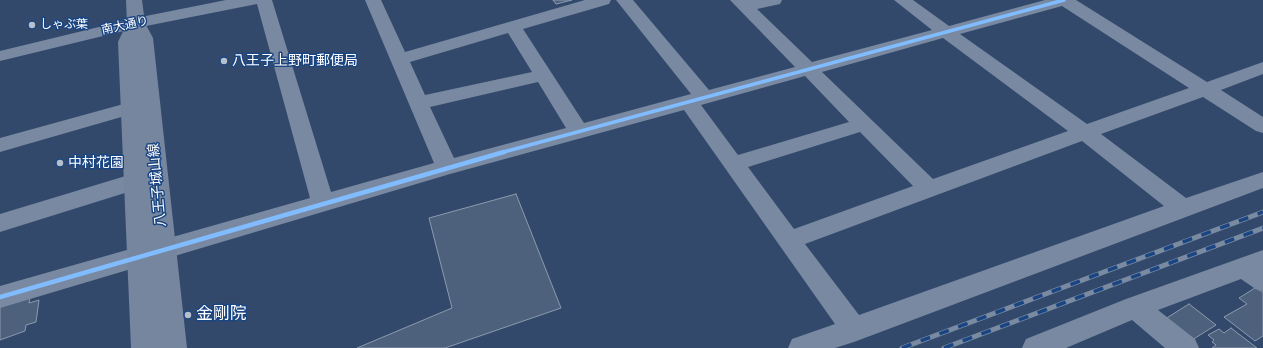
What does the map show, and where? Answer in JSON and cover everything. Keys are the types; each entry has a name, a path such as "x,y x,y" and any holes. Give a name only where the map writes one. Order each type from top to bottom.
{"main road":[{"name":"八王子城山線","path":"134,0 136,23 144,38 135,181 145,348"},
{"name":"八王子城山線","path":"140,106 157,174 173,348"}],"street":[{"name":"南大通り","path":"0,56 136,23 251,0"},
{"path":"264,0 323,202"},
{"path":"373,0 447,167"},
{"path":"399,59 603,0"},
{"path":"624,0 697,100 734,164 854,330"},
{"path":"741,4 774,0"},
{"path":"902,0 1085,133 1182,208"},
{"path":"0,297 139,255 447,167 1065,0 1263,126"},
{"path":"741,4 930,189"},
{"path":"513,26 579,132"},
{"path":"789,240 1263,68"},
{"path":"419,103 543,75"},
{"path":"0,145 140,106"},
{"path":"734,164 864,124"},
{"path":"0,223 157,174"},
{"path":"802,348 1182,208 1263,180"},
{"path":"1036,348 1135,307 1256,269"},
{"path":"1135,307 1185,348"}],"building":[{"path":"553,0 572,0 556,4"},
{"path":"516,194 561,308 445,348 357,348 452,308 429,218"},
{"path":"1255,288 1263,292 1263,336 1255,341 1224,317 1247,304 1239,298"},
{"path":"30,298 29,303 39,300 36,322 26,325 25,331 0,340 0,307"},
{"path":"1189,304 1216,325 1192,340 1165,319"},
{"path":"1231,328 1257,348 1212,348 1216,345 1212,342 1214,340 1208,335 1219,329 1224,333"}],"railway":[{"path":"902,348 1263,212"},
{"path":"944,348 1263,228"}],"cycle path":[{"path":"0,297 447,167 1064,0"}],"place":[{"name":"しゃぶ葉","path":"32,25"},
{"name":"八王子上野町郵便局","path":"224,61"},
{"name":"中村花園","path":"60,163"},
{"name":"金剛院","path":"188,315"}]}
